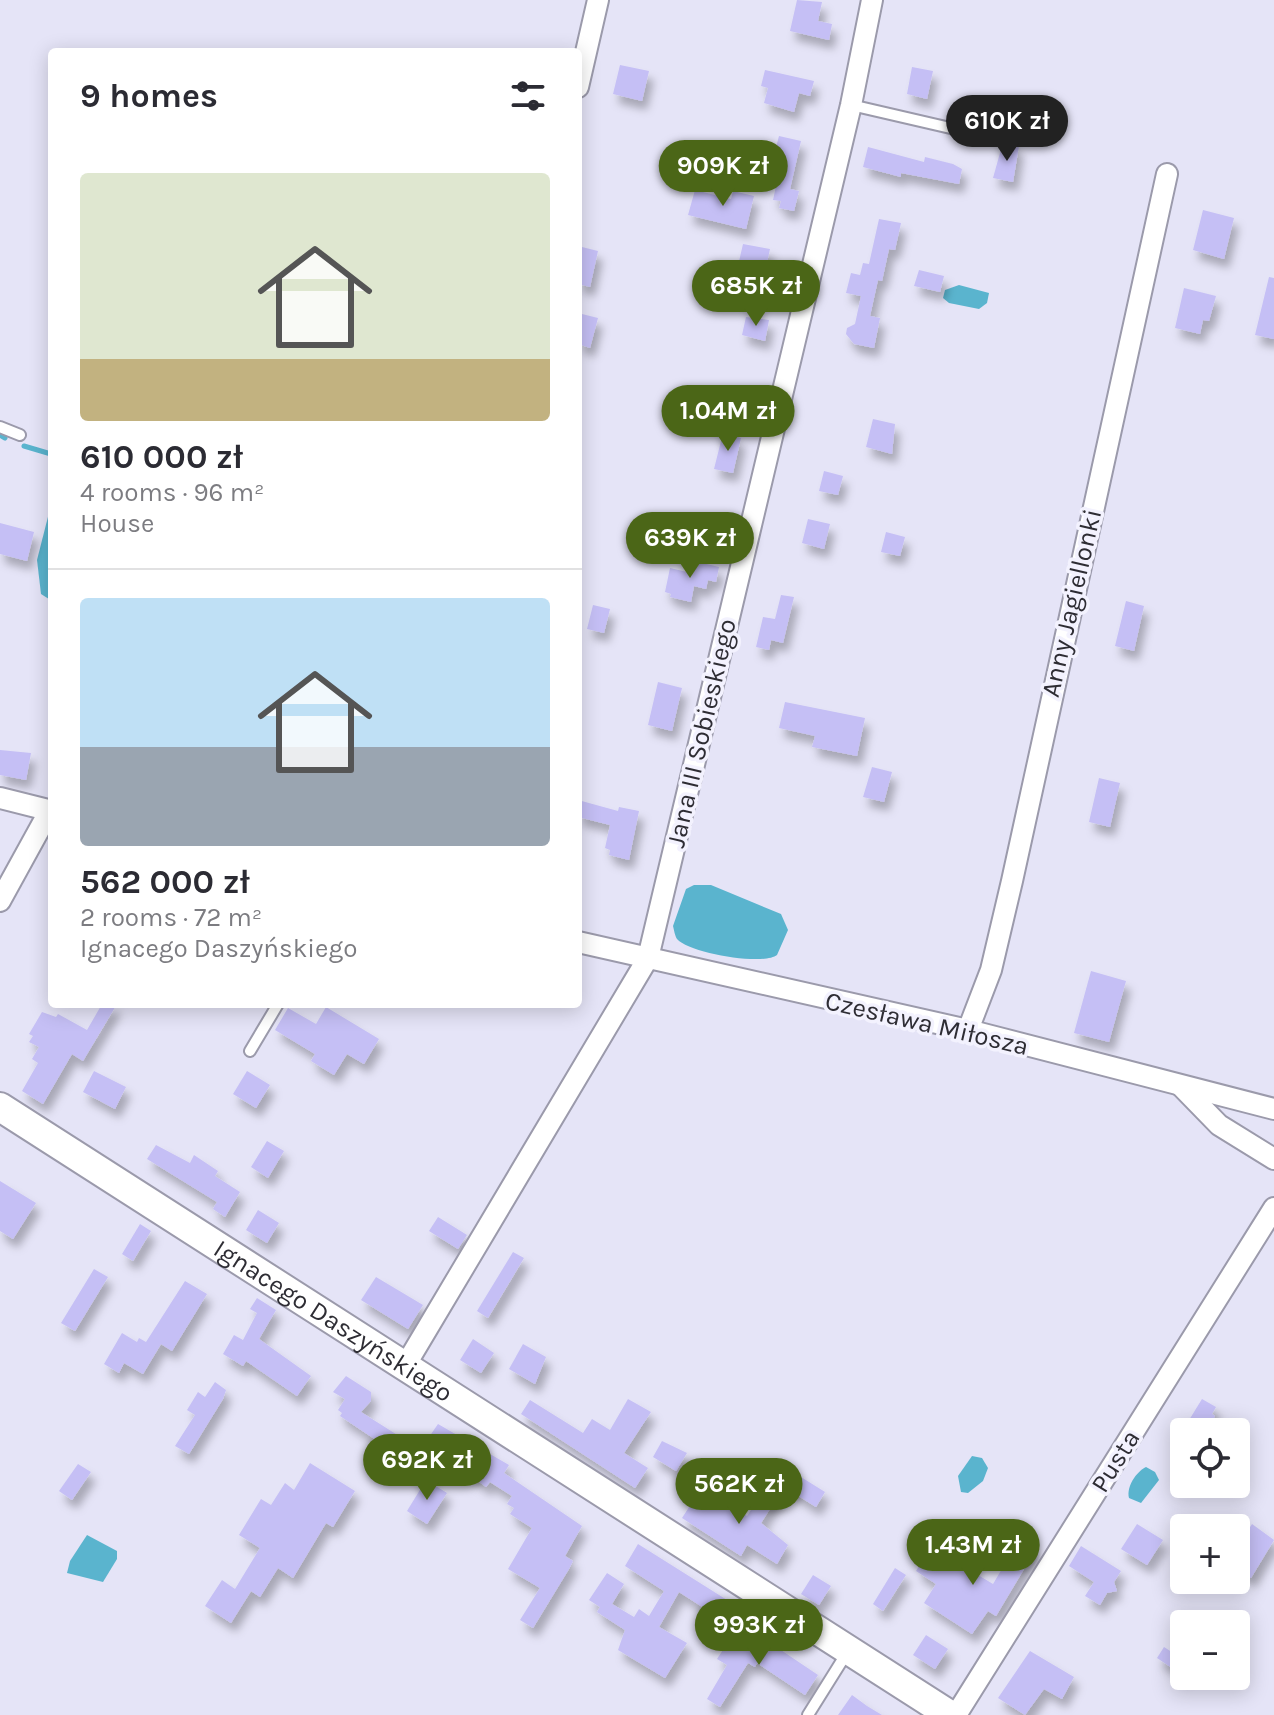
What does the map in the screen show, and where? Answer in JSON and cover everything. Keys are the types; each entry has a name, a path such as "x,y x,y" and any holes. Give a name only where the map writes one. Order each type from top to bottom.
{"street":[{"path":"582,70 598,0"},
{"name":"Jana III Sobieskiego","path":"405,1366 648,958 851,105 872,0"},
{"name":"Anny Jagiellonki","path":"968,1030 991,970 1012,881 1167,174"},
{"path":"0,798 48,809"},
{"path":"0,901 48,815"},
{"name":"Czesława Miłosza","path":"582,943 968,1030 1274,1109"},
{"path":"1181,1086 1219,1125 1274,1159"},
{"name":"Ignacego Daszyńskiego","path":"0,1107 953,1715"},
{"name":"Pusta","path":"953,1715 1274,1208"}],"lane":[{"path":"851,105 972,133"},
{"path":"0,427 20,435"},
{"path":"250,1051 276,1008"},
{"path":"808,1715 849,1649"}],"water":[{"path":"959,285 989,293 987,303 979,309 949,303 943,298 945,290"},
{"path":"48,517 48,598 41,594 37,560"},
{"path":"694,885 711,885 781,914 788,930 777,955 757,959 726,956 696,949 677,939 673,926 686,889"},
{"path":"972,1456 982,1458 988,1468 983,1481 968,1493 961,1492 958,1476"},
{"path":"1146,1467 1155,1472 1159,1480 1141,1503 1129,1498 1129,1489 1135,1476"},
{"path":"87,1535 117,1551 117,1559 103,1582 67,1573 70,1561"}],"building":[{"path":"797,0 822,2 818,21 832,24 829,40 790,31"},
{"path":"620,65 649,71 642,101 613,94"},
{"path":"912,67 933,71 927,99 907,94"},
{"path":"765,70 814,81 810,96 799,93 794,112 764,103 768,88 761,86"},
{"path":"779,136 801,141 790,189 799,191 794,211 779,208 781,201 773,200 781,163 772,162"},
{"path":"1003,142 1019,146 1013,182 993,178"},
{"path":"868,147 924,162 925,157 953,164 962,169 959,184 901,173 901,177 863,167"},
{"path":"695,190 731,199 733,191 754,196 746,229 688,215"},
{"path":"1203,210 1234,218 1224,259 1193,250"},
{"path":"879,219 901,223 895,250 889,249 882,281 878,280 870,316 880,318 874,348 854,344 846,334 847,328 855,324 861,296 846,293 851,273 860,275 863,263 869,264"},
{"path":"743,244 770,249 762,286 745,282 747,273 737,270"},
{"path":"582,247 598,251 590,287 582,285"},
{"path":"919,270 944,276 940,292 914,286"},
{"path":"1269,277 1274,278 1274,339 1255,335"},
{"path":"1184,288 1216,296 1209,321 1203,320 1200,334 1175,328"},
{"path":"582,314 598,318 590,348 582,345"},
{"path":"746,317 769,320 765,341 742,335"},
{"path":"873,419 895,424 892,454 866,447"},
{"path":"723,433 741,438 733,473 714,469"},
{"path":"824,471 843,476 838,495 819,491"},
{"path":"808,519 830,524 824,549 802,543"},
{"path":"0,523 34,532 27,561 0,554"},
{"path":"886,532 905,537 900,556 881,552"},
{"path":"690,560 719,567 716,582 708,580 706,589 694,586 691,602 670,597 671,594 665,592 670,568 687,572"},
{"path":"781,595 794,597 783,643 771,640 769,650 756,647 763,617 775,619"},
{"path":"1126,601 1144,606 1134,651 1115,646"},
{"path":"593,605 610,609 604,633 587,629"},
{"path":"658,682 682,688 672,731 648,725"},
{"path":"785,702 865,718 857,756 812,747 815,736 779,728"},
{"path":"0,750 31,753 26,780 0,775"},
{"path":"872,767 892,772 884,802 863,797"},
{"path":"1099,778 1120,783 1110,827 1089,822"},
{"path":"582,801 618,811 619,807 639,811 629,860 609,855 610,850 605,848 610,825 582,818"},
{"path":"1091,971 1126,981 1109,1042 1074,1033"},
{"path":"100,1008 115,1008 83,1061 72,1054 43,1104 22,1091 38,1063 32,1059 39,1047 29,1042 33,1036 29,1034 42,1012 56,1017 58,1014 87,1030"},
{"path":"288,1008 316,1024 328,1008 379,1039 364,1064 347,1054 334,1075 311,1061 315,1054 275,1030"},
{"path":"94,1071 126,1087 115,1109 83,1092"},
{"path":"247,1071 270,1085 256,1108 233,1094"},
{"path":"267,1141 284,1151 268,1178 251,1167"},
{"path":"156,1145 190,1163 194,1155 218,1171 215,1176 240,1192 225,1217 213,1209 217,1202 147,1159"},
{"path":"0,1181 36,1203 13,1239 0,1231"},
{"path":"258,1210 279,1223 267,1243 246,1230"},
{"path":"438,1217 467,1235 458,1249 429,1231"},
{"path":"140,1224 151,1231 133,1261 122,1254"},
{"path":"513,1252 524,1258 488,1318 477,1311"},
{"path":"94,1269 108,1277 75,1331 61,1323"},
{"path":"376,1277 423,1305 408,1329 361,1300"},
{"path":"185,1281 207,1294 172,1351 161,1344 143,1374 124,1363 119,1373 104,1364 122,1333 137,1342 139,1338 146,1342"},
{"path":"257,1298 276,1310 259,1339 311,1376 297,1396 246,1361 243,1366 223,1354 234,1335 243,1340 257,1313 250,1309"},
{"path":"473,1339 494,1353 481,1373 460,1360"},
{"path":"523,1344 546,1357 535,1384 509,1369"},
{"path":"346,1376 371,1392 371,1401 361,1412 399,1436 391,1450 340,1416 342,1413 338,1410 345,1399 333,1392"},
{"path":"215,1382 226,1390 223,1399 189,1454 175,1446 195,1415 187,1410 198,1392 205,1397"},
{"path":"628,1399 651,1412 624,1453 648,1468 635,1488 521,1414 530,1400 583,1433 592,1419 610,1430"},
{"path":"1202,1399 1216,1407 1212,1414 1214,1418 1190,1418"},
{"path":"438,1424 509,1465 504,1473 582,1526 565,1556 573,1561 533,1628 520,1620 540,1588 508,1569 532,1528 510,1514 514,1508 507,1504 512,1496 490,1482 486,1487 442,1454 437,1461 425,1453 430,1446 425,1443"},
{"path":"662,1441 687,1453 676,1471 653,1457"},
{"path":"310,1463 355,1491 333,1527 326,1523 293,1578 278,1568 260,1597 251,1591 231,1623 205,1606 222,1580 235,1589 260,1548 239,1535 261,1499 271,1505 285,1483 294,1490"},
{"path":"78,1464 91,1472 72,1500 59,1491"},
{"path":"793,1472 825,1492 816,1507 784,1487"},
{"path":"426,1480 447,1493 427,1524 407,1511"},
{"path":"766,1487 779,1495 761,1523 788,1545 777,1564 747,1545 741,1556 682,1518 695,1498 706,1505 710,1499 718,1503 720,1500 747,1516"},
{"path":"1137,1524 1163,1540 1147,1565 1121,1549"},
{"path":"1252,1524 1274,1540 1251,1578 1250,1577"},
{"path":"1015,1536 1036,1549 996,1616 988,1611 972,1634 924,1603 936,1584 916,1571 924,1558 928,1561 931,1555 954,1570 958,1563 993,1584 1009,1557 1004,1554"},
{"path":"638,1544 735,1605 722,1635 700,1621 707,1610 679,1592 659,1627 687,1643 665,1678 618,1650 625,1630 597,1612 600,1607 589,1600 607,1573 624,1584 612,1604 634,1617 639,1609 649,1616 664,1591 625,1566"},
{"path":"1081,1546 1121,1571 1114,1582 1117,1591 1107,1593 1100,1605 1085,1596 1094,1582 1069,1566"},
{"path":"895,1568 906,1575 883,1611 873,1604"},
{"path":"813,1575 831,1586 819,1605 801,1594"},
{"path":"926,1635 948,1649 935,1669 913,1655"},
{"path":"732,1636 752,1648 760,1636 818,1675 805,1695 757,1663 755,1667 748,1663 720,1707 707,1699 727,1665 717,1659"},
{"path":"1164,1647 1170,1651 1170,1667 1157,1658"},
{"path":"1030,1651 1074,1677 1062,1699 1044,1689 1025,1715 998,1698"},
{"path":"852,1695 867,1706 882,1715 838,1715"}],"waterway":[{"path":"0,435 5,438"},
{"path":"24,446 48,453"}]}
